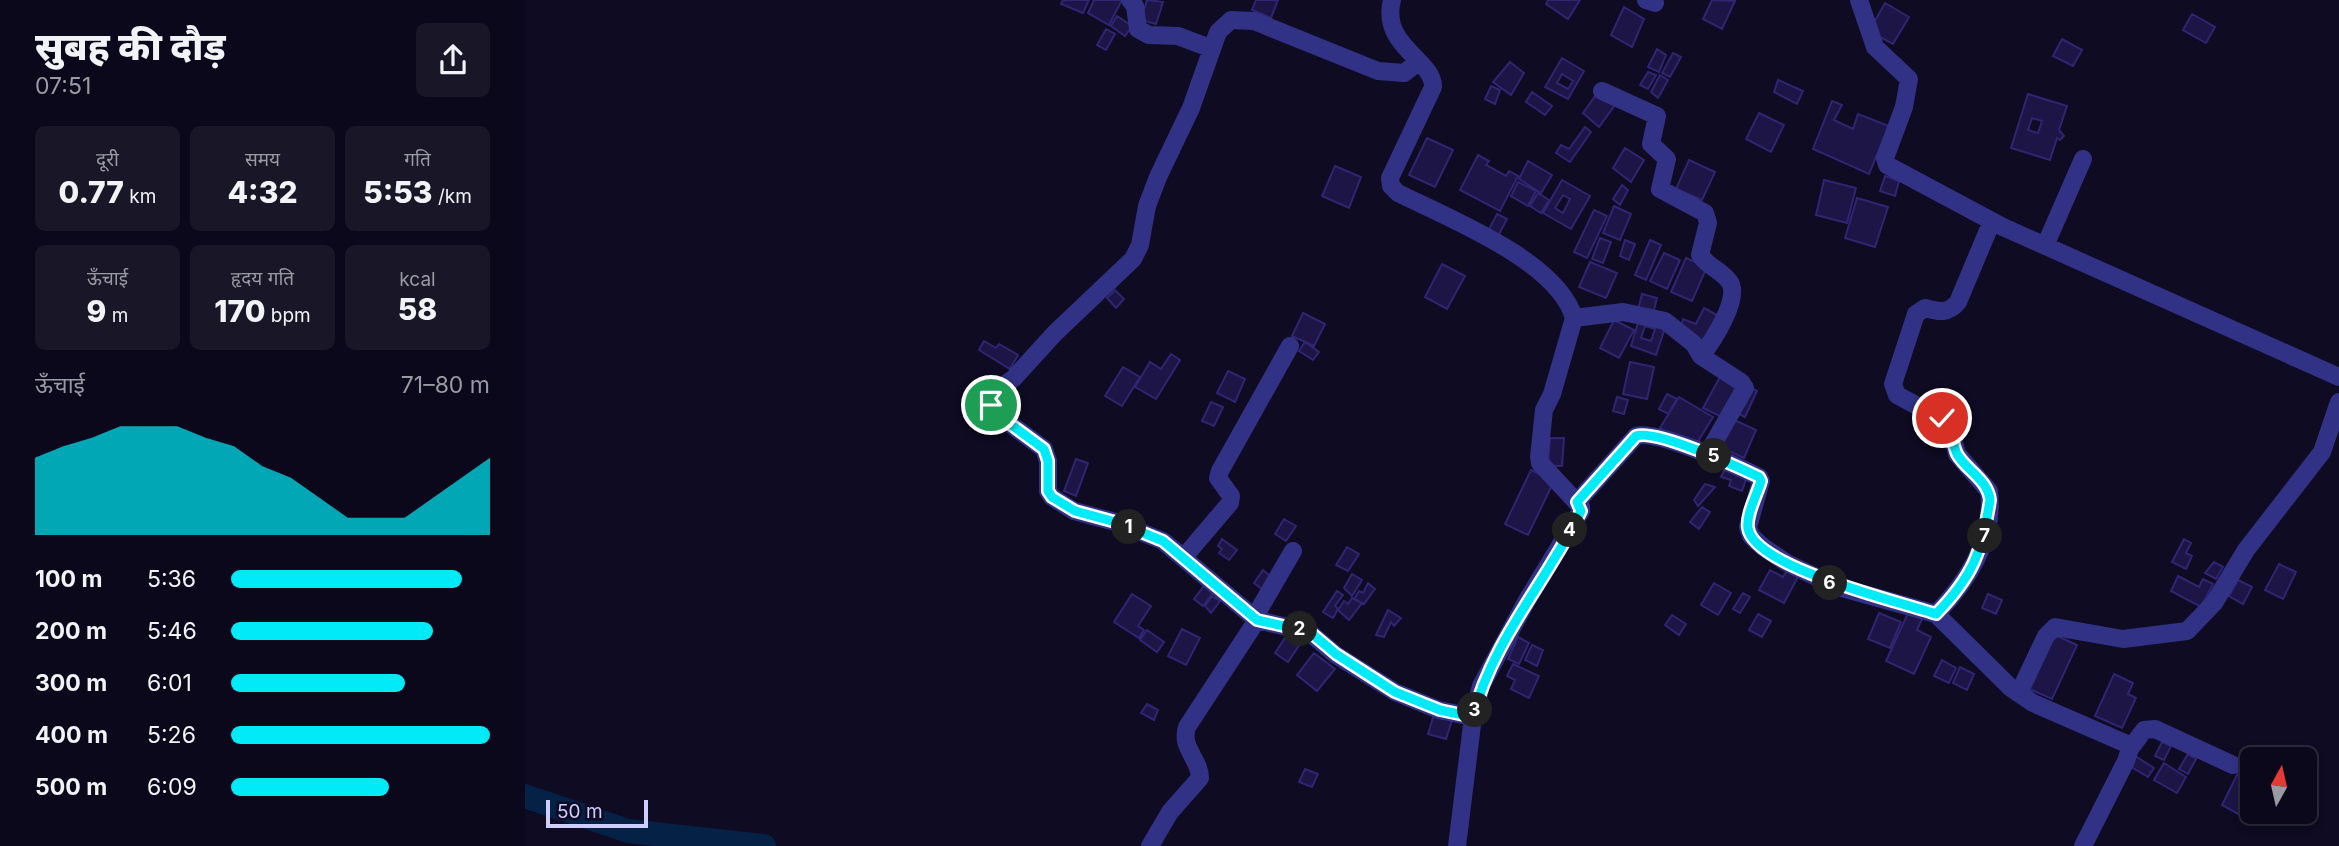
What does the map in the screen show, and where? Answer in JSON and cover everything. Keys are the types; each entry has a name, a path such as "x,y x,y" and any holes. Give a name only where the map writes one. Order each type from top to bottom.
{"street":[{"path":"1130,0 1135,6 1138,29 1149,35 1178,36 1210,48"},
{"path":"1392,0 1388,16 1391,26 1417,63 1432,75 1433,87 1394,168 1391,186 1398,193 1520,257 1558,290 1574,318 1552,394 1544,411 1539,457 1540,463 1577,502 1581,511 1526,602 1481,686 1473,717 1457,846"},
{"path":"1860,0 1875,47 1909,79 1904,107 1885,163 1946,199 2045,246 2339,377"},
{"path":"1417,63 1404,73 1378,71 1254,21 1239,19 1225,23 1210,48 1191,108 1147,206 1136,254 991,400 994,412 1044,449 1048,461 1048,491 1052,497 1075,511 1163,541 1255,619 1310,632 1336,654 1395,692 1440,710 1473,717"},
{"path":"1602,91 1657,116 1651,145 1667,159 1660,189 1705,213 1708,223 1700,255 1705,263 1731,283 1733,292 1712,342 1701,356"},
{"path":"2045,246 2083,159"},
{"path":"1936,614 1959,591 1977,561 1985,537 1989,491 1957,454 1949,423 1897,395 1893,384 1916,314 1925,308 1944,312 1952,310 1958,302 1992,221"},
{"path":"1574,318 1623,312 1665,321 1694,344 1701,356 1745,388 1708,453"},
{"path":"1184,557 1230,503 1231,496 1218,478 1220,471 1290,346"},
{"path":"2019,693 2046,636 2055,627 2138,639 2187,631 2200,620 2246,550 2322,452 2339,402"},
{"path":"1577,502 1636,436 1644,433 1660,436 1686,449 1708,453 1760,479 1748,527 1751,536 1763,547 1787,563 1835,586 1936,614 2019,693 2048,710 2120,740 2130,749"},
{"path":"1150,846 1170,812 1200,778 1199,769 1185,742 1187,727 1255,619 1293,551"},
{"path":"2083,846 2130,749 2144,730 2155,729 2233,765"}],"building":[{"path":"1063,0 1089,0 1083,13 1061,4"},
{"path":"1094,0 1122,0 1109,25 1088,13"},
{"path":"1147,0 1163,2 1156,24 1141,20"},
{"path":"1256,0 1278,0 1271,18 1252,10"},
{"path":"1548,0 1580,0 1568,19 1546,4"},
{"path":"1712,0 1735,1 1722,29 1703,19"},
{"path":"1885,3 1909,17 1893,44 1869,31"},
{"path":"1624,7 1644,19 1632,47 1611,35"},
{"path":"2192,14 2215,27 2206,43 2183,30"},
{"path":"1117,16 1132,26 1125,36 1111,26"},
{"path":"1106,29 1115,34 1106,50 1097,45"},
{"path":"2062,39 2082,50 2073,66 2053,56"},
{"path":"1657,49 1666,55 1659,72 1648,67"},
{"path":"1673,53 1681,57 1670,77 1662,73"},
{"path":"1562,58 1584,71 1568,99 1545,87","holes":["1562,74 1573,81 1568,89 1557,83"]},
{"path":"1510,62 1524,73 1511,95 1493,82"},
{"path":"1648,72 1656,75 1648,89 1640,85"},
{"path":"1660,75 1668,80 1658,98 1651,92"},
{"path":"1778,80 1803,91 1797,104 1774,92"},
{"path":"1491,86 1500,90 1495,104 1485,99"},
{"path":"1532,92 1552,106 1545,115 1526,102"},
{"path":"1598,92 1615,105 1599,127 1583,113"},
{"path":"2028,94 2067,106 2059,130 2064,136 2060,140 2057,138 2050,160 2011,148","holes":["2032,118 2042,121 2038,133 2028,130"]},
{"path":"1832,101 1842,105 1834,120 1853,129 1858,114 1889,126 1869,174 1813,149"},
{"path":"1759,113 1784,125 1771,152 1746,139"},
{"path":"1585,127 1591,132 1570,162 1556,153 1561,145 1569,149"},
{"path":"1427,138 1453,150 1435,187 1409,175"},
{"path":"1625,148 1644,160 1631,182 1613,168"},
{"path":"1478,155 1489,161 1486,165 1506,176 1509,171 1518,176 1500,211 1460,190"},
{"path":"1689,160 1715,172 1702,200 1676,189"},
{"path":"1528,161 1552,175 1541,193 1519,179"},
{"path":"1335,166 1361,177 1349,208 1322,196"},
{"path":"1885,176 1899,181 1895,196 1880,191"},
{"path":"1562,180 1590,196 1571,229 1543,213","holes":["1563,195 1570,199 1563,213 1555,208"]},
{"path":"1824,180 1856,188 1847,223 1816,215"},
{"path":"1518,182 1536,191 1528,206 1511,196"},
{"path":"1622,185 1628,190 1620,205 1613,199"},
{"path":"1538,193 1549,200 1541,213 1530,206"},
{"path":"1857,198 1888,207 1875,247 1845,238"},
{"path":"1614,206 1631,214 1620,240 1603,233"},
{"path":"1594,210 1607,216 1587,258 1574,252"},
{"path":"1497,214 1507,219 1497,238 1487,233"},
{"path":"1600,238 1611,242 1603,263 1592,259"},
{"path":"1625,240 1635,244 1629,260 1620,256"},
{"path":"1650,240 1661,245 1646,280 1635,275"},
{"path":"1664,253 1680,260 1667,289 1650,281"},
{"path":"1686,258 1707,267 1692,301 1671,292"},
{"path":"1590,262 1617,273 1606,298 1579,287"},
{"path":"1442,264 1465,276 1447,309 1425,297"},
{"path":"1115,290 1124,299 1116,308 1107,298"},
{"path":"1642,294 1657,298 1652,318 1637,313"},
{"path":"1704,308 1719,316 1700,345 1681,328 1683,319 1696,324"},
{"path":"1303,313 1325,324 1314,346 1292,336"},
{"path":"1640,317 1666,325 1656,355 1631,346","holes":["1645,326 1655,329 1651,341 1641,338"]},
{"path":"1614,320 1634,330 1619,358 1600,348"},
{"path":"984,341 996,348 999,344 1018,355 1010,369 979,350"},
{"path":"1305,342 1319,352 1313,360 1299,351"},
{"path":"1171,354 1180,360 1156,399 1135,387 1150,362 1161,369"},
{"path":"1630,362 1654,367 1647,399 1623,394"},
{"path":"1123,367 1140,377 1122,406 1105,396"},
{"path":"1228,371 1245,379 1235,402 1217,393"},
{"path":"1721,375 1741,386 1724,418 1703,408"},
{"path":"1749,387 1757,391 1745,417 1736,412"},
{"path":"1667,394 1677,399 1668,414 1659,409"},
{"path":"1617,397 1628,400 1624,414 1613,411"},
{"path":"1679,397 1713,417 1694,448 1660,428"},
{"path":"1211,402 1223,407 1214,426 1202,421"},
{"path":"1732,419 1756,430 1744,458 1720,447"},
{"path":"1550,438 1564,438 1562,466 1548,466"},
{"path":"1731,457 1751,464 1742,491 1729,486 1731,480 1721,477"},
{"path":"1076,459 1088,463 1076,496 1064,491"},
{"path":"1531,470 1554,481 1528,535 1505,524"},
{"path":"1705,484 1715,487 1698,506 1694,500"},
{"path":"1702,507 1710,512 1699,529 1690,522"},
{"path":"1284,519 1296,526 1286,541 1275,534"},
{"path":"1222,539 1237,550 1229,560 1219,553 1222,549 1218,546"},
{"path":"2184,539 2191,543 2186,553 2192,556 2186,569 2172,562"},
{"path":"1347,547 1359,554 1348,571 1336,565"},
{"path":"2214,562 2223,567 2216,579 2205,573"},
{"path":"2279,564 2296,572 2283,599 2265,590"},
{"path":"1788,569 1799,575 1784,603 1759,590 1770,570 1783,577"},
{"path":"1263,570 1270,576 1262,589 1254,583"},
{"path":"1352,574 1362,580 1352,596 1344,588"},
{"path":"2178,576 2199,587 2203,579 2213,584 2201,607 2171,591"},
{"path":"2238,580 2252,587 2243,604 2229,596"},
{"path":"1207,582 1216,589 1203,606 1194,599"},
{"path":"1368,583 1375,589 1364,604 1354,599 1359,591 1363,593"},
{"path":"1714,583 1731,593 1718,615 1701,605"},
{"path":"1337,591 1343,595 1335,606 1338,609 1333,618 1323,612"},
{"path":"1743,593 1750,597 1740,613 1733,609"},
{"path":"1132,594 1151,606 1138,626 1144,630 1139,638 1114,622"},
{"path":"1988,594 2002,600 1996,614 1982,608"},
{"path":"1212,596 1220,601 1211,613 1205,606"},
{"path":"1352,598 1362,603 1349,620 1338,610 1344,601 1348,604"},
{"path":"1388,610 1401,618 1394,626 1391,622 1384,637 1376,635"},
{"path":"1909,611 1923,617 1917,630 1931,637 1914,674 1886,661"},
{"path":"1879,613 1901,622 1890,648 1868,639"},
{"path":"1758,614 1771,621 1762,637 1749,630"},
{"path":"1672,615 1686,624 1679,635 1665,625"},
{"path":"1182,629 1200,638 1186,665 1168,656"},
{"path":"1291,629 1304,638 1288,662 1275,653"},
{"path":"1147,630 1164,642 1157,652 1140,640"},
{"path":"2053,634 2077,645 2052,699 2027,688"},
{"path":"1518,637 1529,643 1519,664 1508,659"},
{"path":"1532,645 1543,650 1537,666 1525,660"},
{"path":"1314,653 1335,669 1317,691 1297,675"},
{"path":"1942,660 1956,668 1949,683 1934,676"},
{"path":"1513,664 1539,676 1529,698 1511,689 1515,680 1507,676"},
{"path":"1960,667 1974,674 1967,690 1953,683"},
{"path":"2114,674 2133,683 2128,694 2136,698 2122,728 2095,716"},
{"path":"1147,704 1158,710 1154,720 1141,713"},
{"path":"1435,711 1453,717 1446,739 1428,734"},
{"path":"2162,742 2171,746 2164,760 2155,756"},
{"path":"2132,754 2154,768 2148,777 2126,764"},
{"path":"2188,754 2196,759 2188,774 2179,769"},
{"path":"2164,763 2186,777 2177,793 2154,780"},
{"path":"1305,769 1318,774 1312,787 1299,782"},
{"path":"2238,773 2240,815 2222,805"}],"waterway":[{"path":"525,796 628,831 764,846"}],"route":[{"path":"991,405 994,412 1006,422 1044,449 1048,461 1048,491 1064,506 1119,523 1163,541 1257,620 1310,632 1336,654 1395,692 1440,710 1473,717 1481,686 1526,602 1581,511 1577,502 1636,436 1644,433 1660,436 1686,449 1708,453 1734,468 1759,477 1761,481 1748,520 1749,531 1763,547 1787,563 1835,586 1936,614 1959,591 1977,561 1985,537 1990,500 1989,491 1957,454 1949,423 1942,418"}]}
